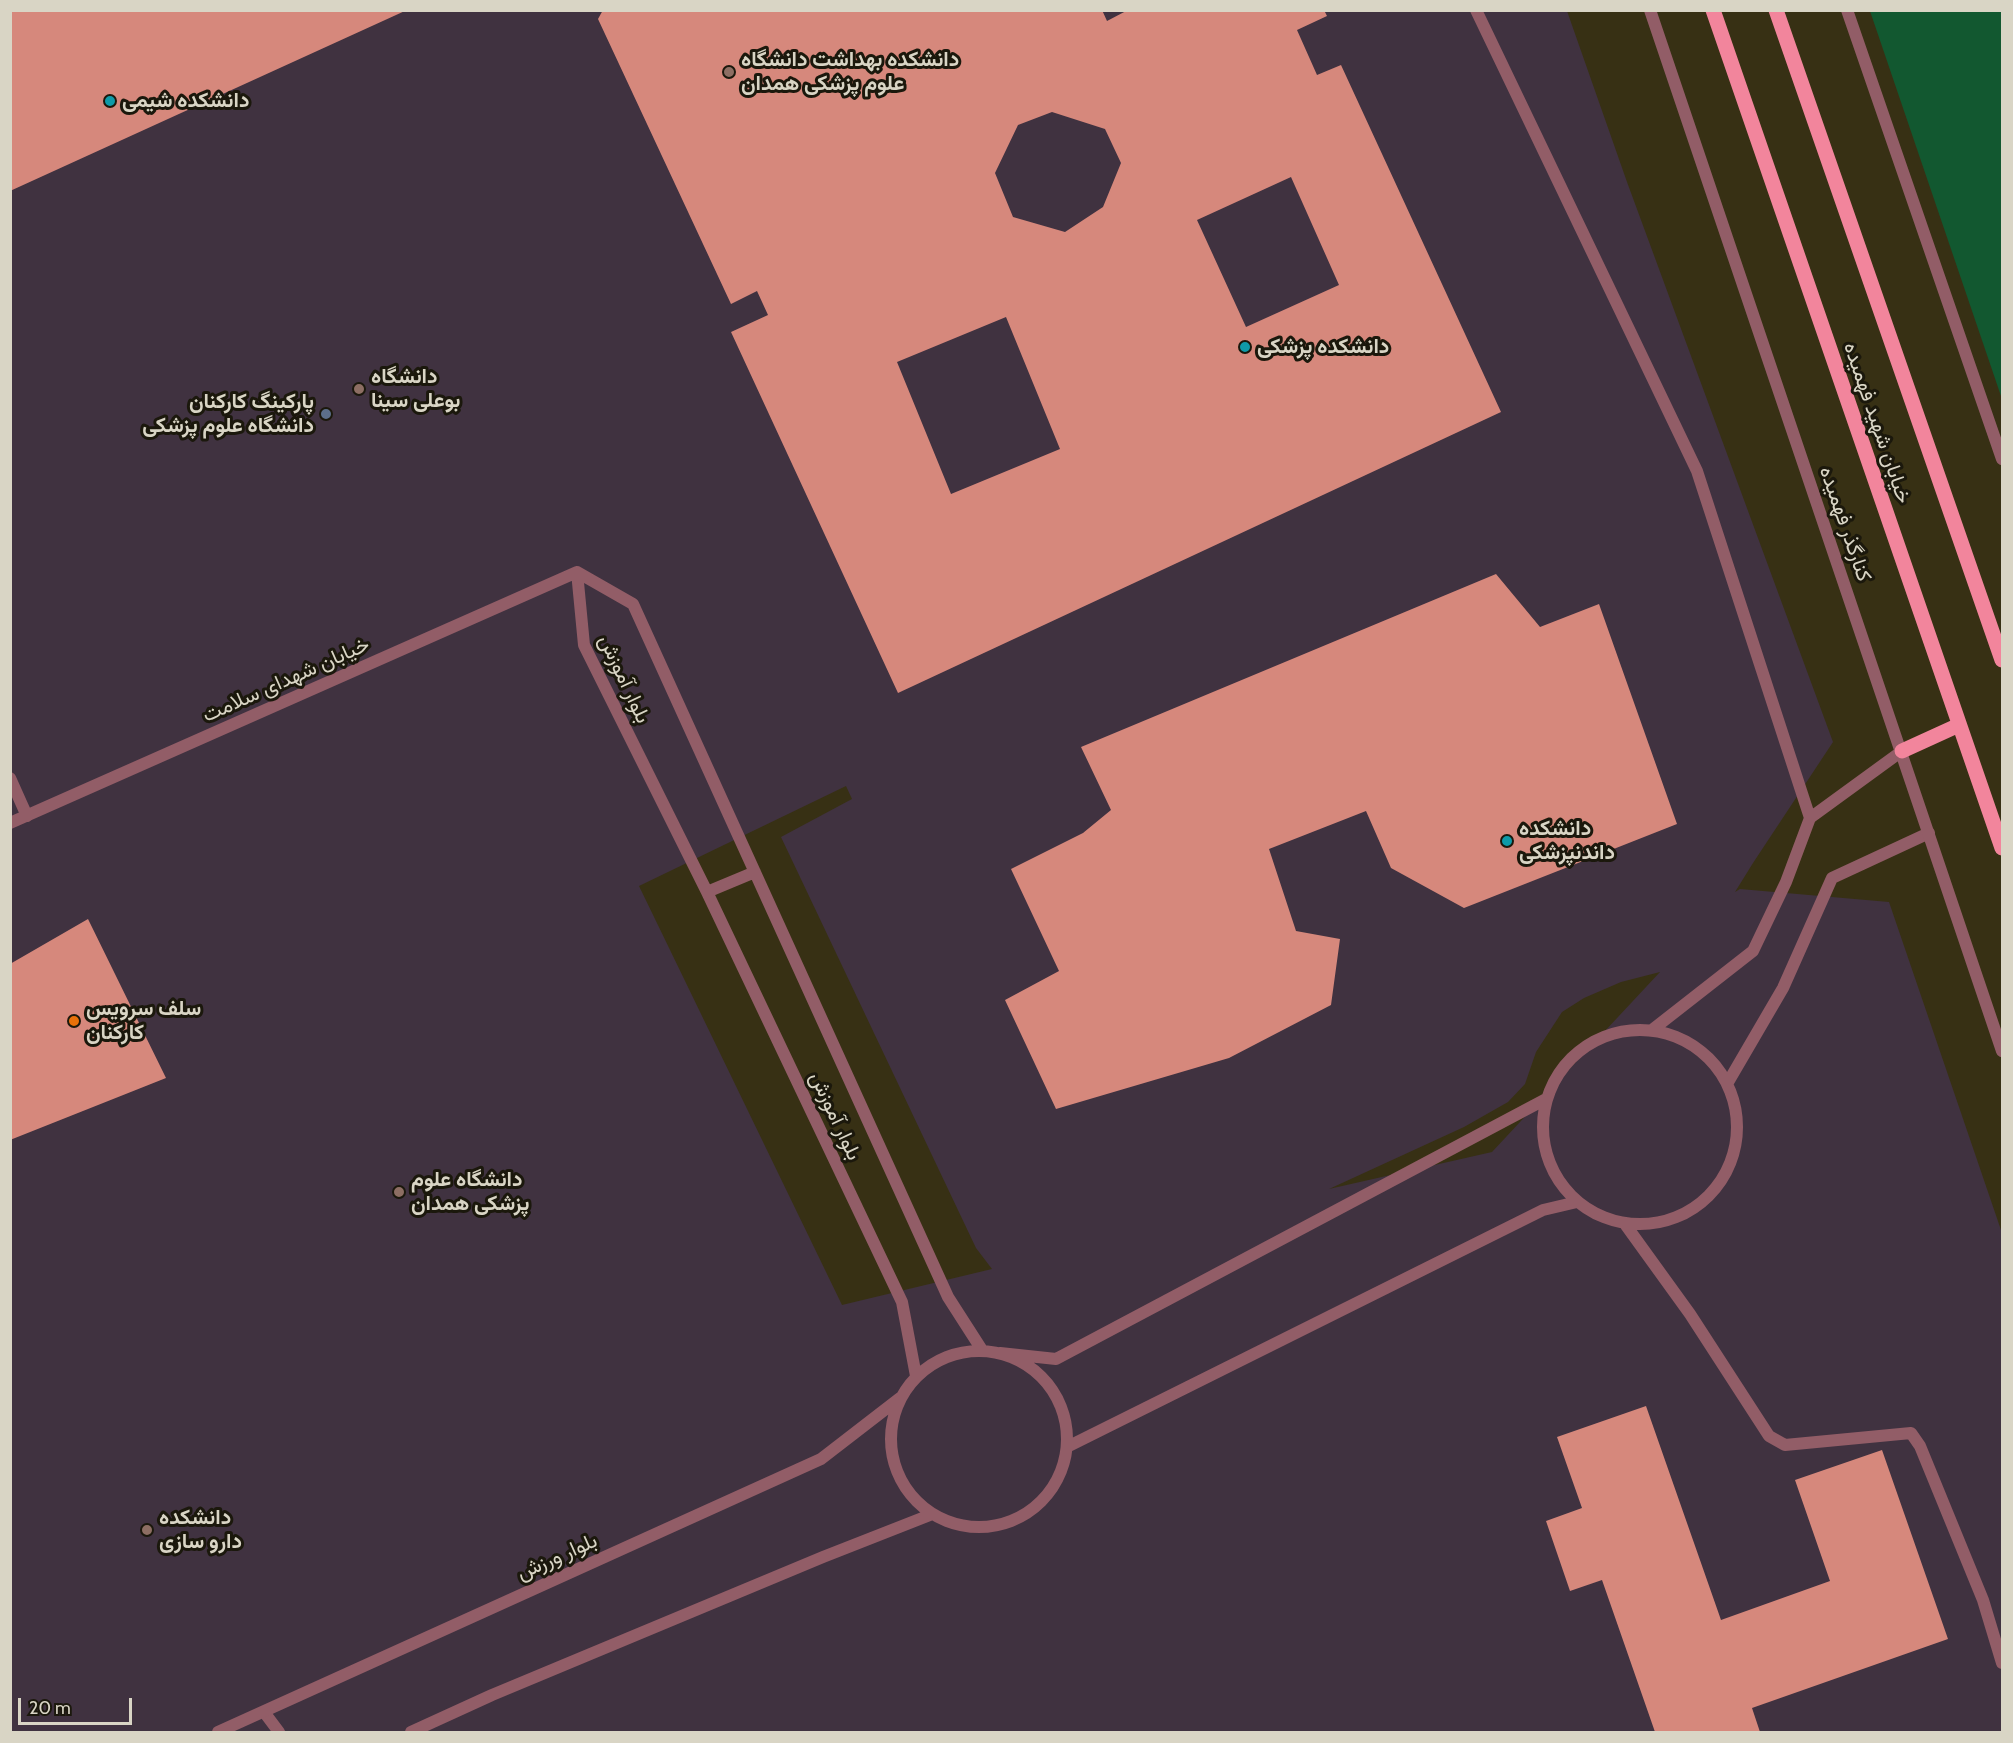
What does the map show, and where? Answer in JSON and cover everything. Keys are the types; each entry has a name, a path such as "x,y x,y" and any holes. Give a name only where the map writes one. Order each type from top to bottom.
{"main road":[{"name":"خیابان شهید فهمیده","path":"1713,10 2002,848"},
{"name":"خیابان شهید فهمیده","path":"1776,10 2002,660"},
{"path":"1902,751 1959,725"}],"street":[{"path":"1476,10 1697,471 1810,818"},
{"name":"کنارگذر فهمیده","path":"1650,10 2002,1051"},
{"path":"1847,10 2002,459"},
{"name":"خیابان شهدای سلامت","path":"10,823 576,572"},
{"name":"بلوار آموزش","path":"576,572 633,604 948,1297 982,1350"},
{"name":"بلوار آموزش","path":"576,572 584,645 707,892 902,1302 916,1376"},
{"path":"1652,1030 1753,951 1786,882 1810,818 1902,751"},
{"path":"10,778 27,816"},
{"path":"1727,1084 1783,988 1832,878 1929,833"},
{"path":"707,892 755,872"},
{"path":"1625,1030 1652,1030 1683,1039 1709,1057 1727,1084 1736,1113 1736,1143 1726,1172 1708,1196 1684,1214 1655,1224 1625,1224 1599,1216 1577,1202 1558,1181 1546,1155 1542,1127 1546,1100 1557,1074 1575,1053 1598,1038 1625,1030"},
{"path":"1000,1353 1023,1362 1043,1378 1058,1398 1066,1422 1067,1447 1060,1477 1042,1502 1018,1520 989,1529 958,1526 930,1515 911,1497 897,1475 891,1449 892,1423 900,1398 916,1376 938,1360 963,1352 982,1350 1056,1359 1546,1100"},
{"path":"1067,1447 1543,1210 1577,1202"},
{"path":"1625,1224 1690,1314 1769,1436 1785,1445 1911,1433 1920,1446 1979,1588 2002,1663"},
{"name":"بلوار ورزش","path":"218,1732 821,1459 900,1398"},
{"path":"411,1732 492,1695 823,1557 930,1515"},
{"path":"264,1712 279,1732"}],"shaded area":[{"path":"10,11 1567,11 1627,182 1833,742 1735,892 1740,889 1889,902 2002,1233 2002,1732 11,1732","holes":["846,786 852,799 781,837 976,1248 992,1269 842,1305 639,886","1660,972 1492,1152 1329,1189 1464,1127 1508,1102 1525,1084 1536,1052 1562,1012 1584,998 1621,982"]}],"green space":[{"path":"1870,11 2002,11 2002,399"}],"building":[{"name":"دانشکده شیمی","path":"10,10 407,10 10,191"},
{"name":"دانشکده پزشکی","path":"603,10 1102,10 1107,21 1128,10 1324,10 1327,16 1297,30 1317,75 1341,65 1501,412 898,693 731,332 768,315 757,291 731,304 598,19","holes":["1052,112 1105,129 1121,163 1103,207 1065,232 1013,217 995,173 1018,125","1291,177 1339,285 1246,327 1197,220","1006,317 1060,449 951,494 897,362"]},
{"name":"دانشکده داندنپزشکی","path":"1496,574 1540,627 1599,604 1677,824 1464,908 1391,868 1366,811 1269,849 1296,931 1340,939 1331,1005 1229,1058 1056,1109 1005,1000 1059,971 1011,869 1083,833 1111,810 1081,747"},
{"name":"سلف سرویس کارکنان","path":"88,919 166,1078 10,1140 10,964"},
{"path":"1646,1406 1721,1620 1830,1581 1795,1480 1882,1450 1948,1639 1752,1708 1760,1732 1655,1732 1602,1580 1570,1591 1546,1521 1582,1508 1557,1437"}],"place":[{"name":"دانشکده بهداشت دانشگاه علوم پزشکی همدان","path":"729,72"},
{"name":"دانشکده شیمی","path":"110,101"},
{"name":"دانشکده پزشکی","path":"1245,347"},
{"name":"دانشگاه بوعلی سینا","path":"359,389"},
{"name":"پارکینگ کارکنان دانشگاه علوم پزشکی","path":"326,414"},
{"name":"دانشکده داندنپزشکی","path":"1507,841"},
{"name":"سلف سرویس کارکنان","path":"74,1021"},
{"name":"دانشگاه علوم پزشکی همدان","path":"399,1192"},
{"name":"دانشکده دارو سازی","path":"147,1530"}]}
